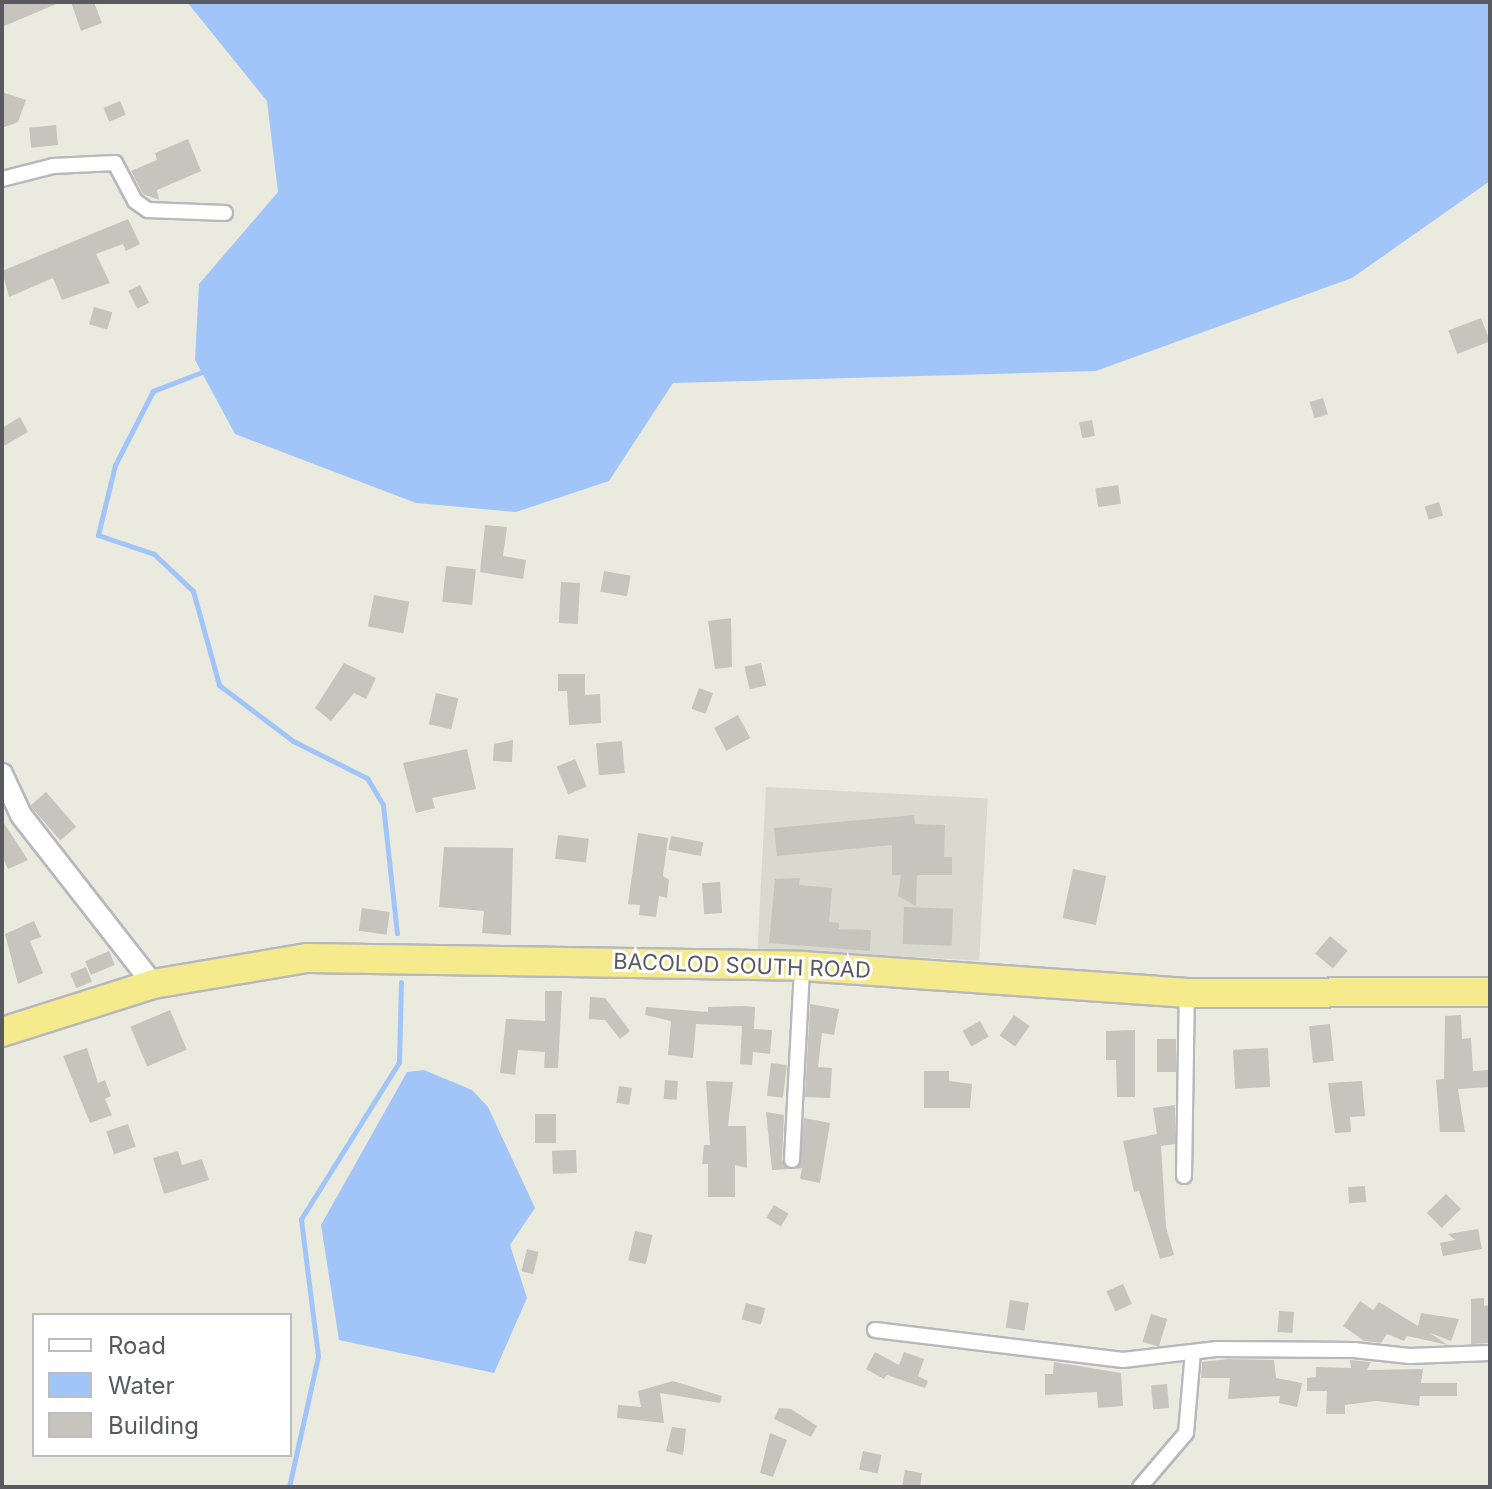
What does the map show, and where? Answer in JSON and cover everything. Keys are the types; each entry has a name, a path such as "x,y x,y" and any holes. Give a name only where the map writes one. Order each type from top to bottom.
{"highway":[{"name":"BACOLOD SOUTH ROAD","path":"2,1032 153,984 307,958 802,966 1187,993 1490,992"}],"street":[{"path":"2,179 53,166 115,163 135,201 148,210 225,213"},
{"path":"2,774 21,815 153,984"},
{"path":"792,1160 802,966"},
{"path":"1184,1176 1187,993"},
{"path":"875,1330 1123,1360 1193,1352 1490,1353"},
{"path":"1140,1487 1186,1433 1193,1352"}],"shaded area":[{"path":"766,787 988,799 979,960 758,949"}],"water":[{"path":"187,2 1490,2 1490,181 1352,278 1096,371 673,383 609,481 516,512 416,503 235,434 195,360 199,284 278,192 267,101"},
{"path":"424,1070 472,1090 488,1107 535,1208 510,1245 527,1298 494,1373 339,1340 321,1225 407,1072"}],"building":[{"path":"2,2 61,2 2,27"},
{"path":"71,2 94,2 102,23 81,31"},
{"path":"2,92 26,100 18,122 2,128"},
{"path":"120,101 126,115 109,122 103,108"},
{"path":"56,125 58,145 31,148 29,128"},
{"path":"188,139 201,171 157,190 159,200 143,194 131,171 157,160 155,153"},
{"path":"128,219 140,244 126,251 123,244 96,254 110,283 62,300 53,278 9,297 2,271"},
{"path":"140,285 149,303 137,309 128,291"},
{"path":"94,307 112,312 107,330 89,324"},
{"path":"1481,318 1490,341 1457,354 1448,331"},
{"path":"1323,398 1328,414 1315,418 1310,402"},
{"path":"20,417 28,432 2,447 2,428"},
{"path":"1092,420 1095,436 1082,438 1079,422"},
{"path":"1118,485 1121,504 1098,507 1095,489"},
{"path":"1439,502 1443,515 1429,520 1425,506"},
{"path":"485,525 507,527 503,556 526,560 523,579 480,572"},
{"path":"446,566 476,569 472,605 442,602"},
{"path":"604,571 631,576 627,596 600,592"},
{"path":"561,582 580,583 578,624 559,623"},
{"path":"374,595 409,602 403,633 368,626"},
{"path":"731,618 732,667 715,669 708,621"},
{"path":"344,663 376,678 366,699 354,693 331,721 315,708"},
{"path":"761,663 766,685 750,689 744,667"},
{"path":"558,674 585,674 585,695 600,694 601,723 569,725 567,691 558,691"},
{"path":"699,688 713,693 706,714 691,709"},
{"path":"436,693 458,698 451,729 429,724"},
{"path":"738,715 750,738 726,751 714,728"},
{"path":"513,740 512,762 493,761 494,744"},
{"path":"622,741 625,773 599,775 596,743"},
{"path":"467,749 476,789 432,798 435,808 416,813 403,763"},
{"path":"575,759 587,787 568,794 557,767"},
{"path":"46,792 76,827 60,840 30,806"},
{"path":"914,815 915,824 945,825 944,857 952,857 952,875 917,875 916,906 898,896 901,875 892,875 892,845 777,856 774,828"},
{"path":"2,820 28,860 8,869 2,856"},
{"path":"638,833 668,838 663,876 669,880 667,898 659,896 656,917 639,915 640,905 628,904"},
{"path":"558,835 589,839 586,863 555,859"},
{"path":"671,836 703,842 701,856 668,850"},
{"path":"444,847 513,848 511,935 482,933 484,911 439,907"},
{"path":"1073,869 1106,876 1096,925 1063,918"},
{"path":"800,878 799,885 832,888 829,922 839,923 839,929 871,930 870,951 769,943 775,879"},
{"path":"720,882 722,913 704,914 702,883"},
{"path":"904,907 953,909 952,946 903,944"},
{"path":"362,908 390,912 387,935 359,931"},
{"path":"34,921 41,937 30,941 43,973 18,984 5,934"},
{"path":"1330,936 1348,951 1333,968 1315,954"},
{"path":"109,951 115,965 91,975 85,961"},
{"path":"86,967 92,982 76,988 70,973"},
{"path":"545,991 562,991 558,1068 544,1068 545,1052 518,1050 515,1075 500,1073 506,1019 545,1021"},
{"path":"590,997 605,998 630,1031 620,1039 605,1020 589,1019"},
{"path":"810,1004 839,1009 834,1035 822,1033 818,1067 832,1068 830,1098 805,1097"},
{"path":"646,1007 708,1012 708,1007 755,1007 754,1029 772,1030 770,1054 753,1052 752,1065 740,1064 742,1026 696,1024 693,1058 668,1055 671,1021 645,1015"},
{"path":"170,1010 187,1050 147,1066 130,1027"},
{"path":"1014,1015 1030,1026 1015,1046 1000,1035"},
{"path":"1461,1015 1462,1039 1471,1038 1473,1071 1490,1070 1490,1087 1458,1089 1465,1132 1440,1132 1436,1080 1444,1079 1445,1016"},
{"path":"980,1021 989,1037 971,1046 963,1031"},
{"path":"1330,1024 1334,1061 1313,1063 1309,1026"},
{"path":"1135,1030 1135,1097 1117,1097 1116,1060 1106,1060 1106,1031"},
{"path":"1157,1039 1176,1039 1176,1072 1157,1072"},
{"path":"87,1048 98,1083 105,1080 111,1096 105,1099 112,1115 90,1123 63,1056"},
{"path":"1268,1048 1270,1087 1235,1089 1233,1050"},
{"path":"771,1063 787,1065 783,1098 767,1096"},
{"path":"924,1071 949,1071 949,1081 972,1084 970,1108 924,1108"},
{"path":"665,1080 678,1081 677,1100 664,1099"},
{"path":"706,1081 733,1082 728,1126 746,1126 747,1168 735,1165 735,1197 708,1197 708,1164 702,1164 704,1145 710,1145"},
{"path":"1362,1081 1365,1116 1350,1117 1351,1132 1335,1133 1328,1083"},
{"path":"619,1086 632,1088 629,1105 616,1103"},
{"path":"1175,1105 1175,1144 1161,1146 1166,1227 1174,1255 1160,1259 1139,1191 1134,1192 1123,1141 1157,1134 1153,1108"},
{"path":"766,1112 784,1115 782,1160 789,1169 772,1170"},
{"path":"535,1114 556,1114 556,1143 535,1143"},
{"path":"804,1118 830,1123 820,1183 800,1179 802,1168 797,1169"},
{"path":"128,1124 136,1147 114,1154 106,1131"},
{"path":"576,1150 577,1173 553,1174 552,1151"},
{"path":"178,1151 182,1165 202,1159 209,1180 164,1194 153,1158"},
{"path":"1365,1186 1366,1202 1349,1203 1348,1187"},
{"path":"1446,1194 1461,1209 1442,1228 1427,1213"},
{"path":"774,1205 789,1214 781,1227 766,1218"},
{"path":"1478,1229 1482,1249 1443,1256 1440,1243 1455,1240 1448,1234"},
{"path":"635,1231 653,1235 646,1264 628,1260"},
{"path":"527,1249 539,1252 533,1274 521,1271"},
{"path":"1123,1284 1132,1304 1116,1311 1107,1291"},
{"path":"1484,1298 1484,1306 1490,1305 1490,1343 1471,1344 1471,1299"},
{"path":"1010,1300 1029,1303 1024,1331 1006,1328"},
{"path":"1360,1301 1373,1310 1379,1302 1418,1326 1421,1313 1459,1319 1451,1341 1430,1333 1448,1345 1407,1336 1404,1341 1387,1334 1381,1343 1364,1341 1343,1326"},
{"path":"746,1303 765,1308 761,1325 742,1319"},
{"path":"1279,1311 1294,1312 1292,1333 1278,1332"},
{"path":"1151,1314 1167,1319 1159,1347 1143,1342"},
{"path":"875,1352 899,1365 904,1352 924,1359 918,1376 928,1381 925,1388 887,1375 884,1379 866,1369"},
{"path":"1274,1360 1276,1378 1302,1383 1297,1407 1279,1403 1280,1396 1228,1399 1230,1378 1201,1378 1202,1362"},
{"path":"1350,1360 1371,1362 1367,1370 1423,1369 1421,1383 1457,1383 1457,1396 1420,1396 1419,1406 1376,1401 1345,1405 1345,1414 1326,1414 1327,1391 1307,1391 1307,1378 1316,1377 1316,1367 1351,1368"},
{"path":"1054,1362 1121,1373 1123,1406 1098,1408 1097,1392 1045,1395 1045,1374 1053,1374"},
{"path":"673,1381 722,1396 720,1403 660,1393 664,1423 617,1418 618,1405 641,1407 638,1391"},
{"path":"1167,1384 1169,1408 1153,1409 1151,1385"},
{"path":"779,1408 791,1409 817,1426 811,1437 774,1419"},
{"path":"672,1427 686,1429 683,1455 666,1451"},
{"path":"770,1433 787,1440 773,1477 760,1473"},
{"path":"863,1451 882,1455 878,1474 859,1470"},
{"path":"905,1470 922,1473 920,1487 902,1487"}],"waterway":[{"path":"202,372 153,391 115,465 98,535 154,554 193,591 219,685 293,741 367,778 383,805 397,933"},
{"path":"289,1487 318,1356 301,1219 399,1062 401,982"}]}
